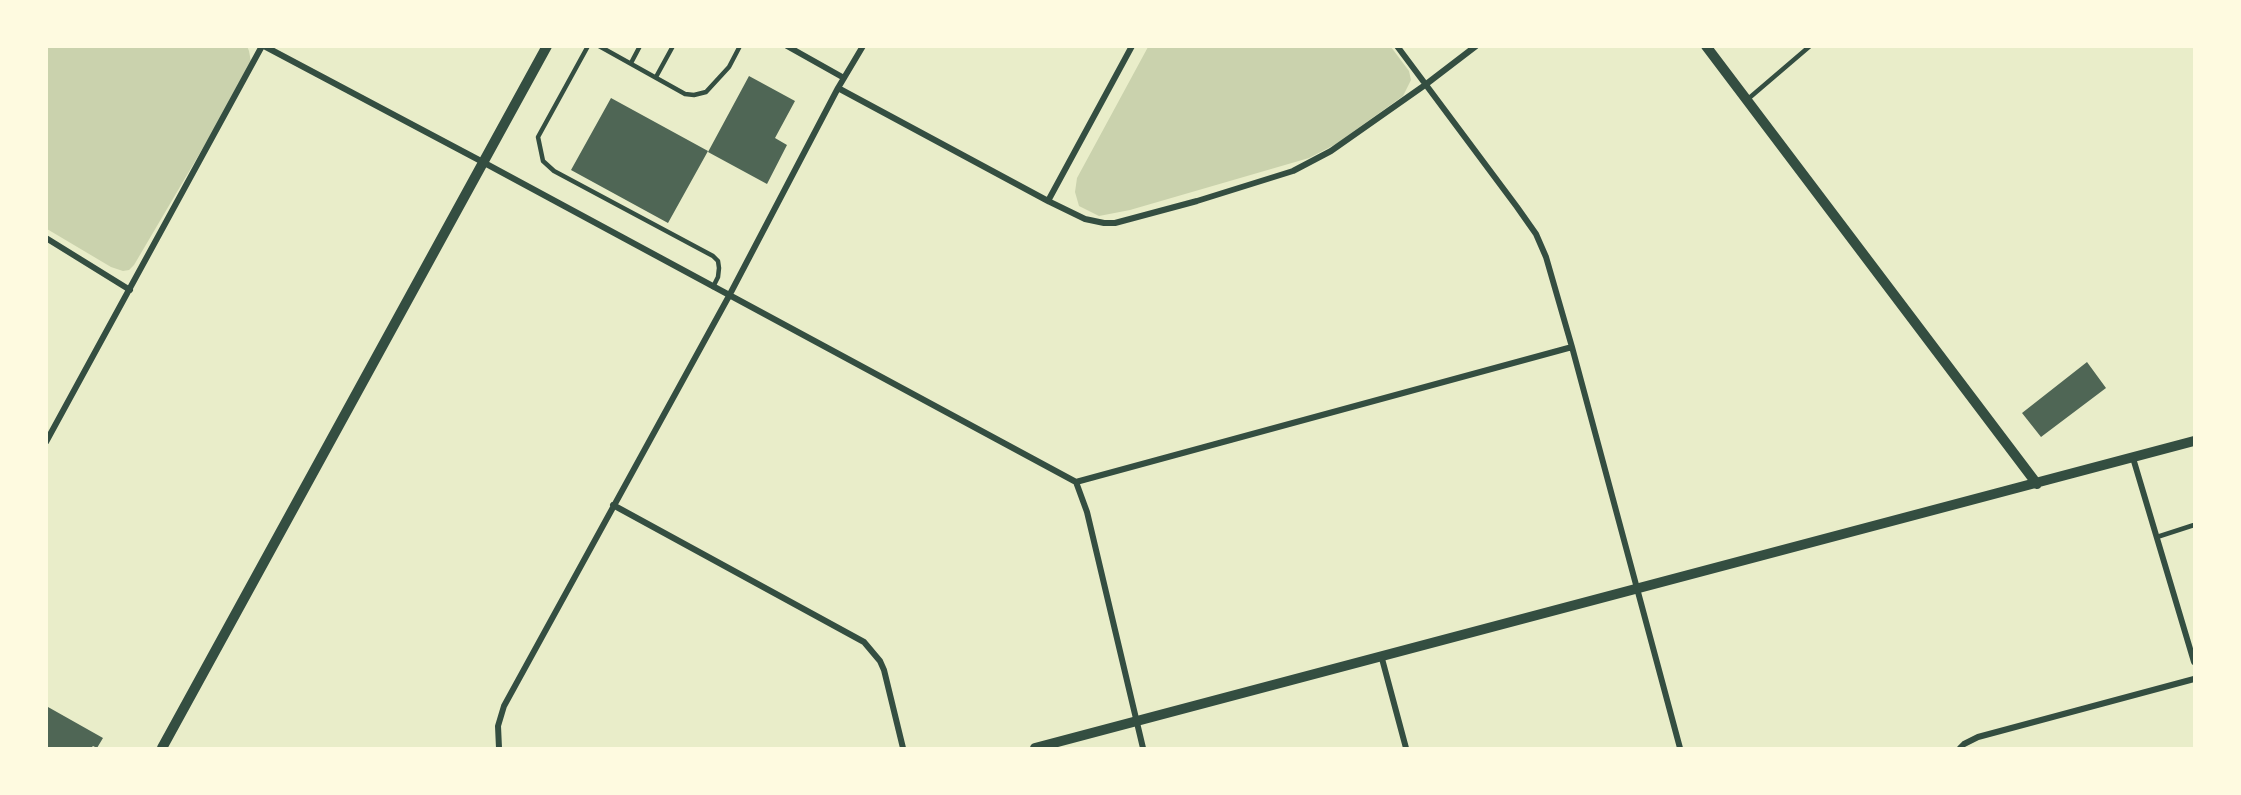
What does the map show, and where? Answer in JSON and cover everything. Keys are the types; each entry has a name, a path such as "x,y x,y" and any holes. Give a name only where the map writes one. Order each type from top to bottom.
{"street":[{"path":"46,442 263,46 1076,482 1087,512 1143,748"},
{"path":"162,748 547,46"},
{"path":"787,46 844,78"},
{"path":"499,748 498,726 504,706 729,296 838,88 863,46"},
{"path":"1048,201 1132,46"},
{"path":"1397,46 1536,234 1546,258 1680,748"},
{"path":"838,88 1048,201 1085,219 1104,223 1128,220 1293,171 1315,160 1425,85 1476,46"},
{"path":"1706,46 2037,484"},
{"path":"46,238 130,290"},
{"path":"1076,482 1572,347"},
{"path":"1035,748 2194,441"},
{"path":"2133,458 2194,662"},
{"path":"614,505 864,642 880,661 884,670 903,748"},
{"path":"1381,655 1406,748"},
{"path":"1960,748 1978,737 2194,680"}],"lane":[{"path":"588,46 538,136 543,161 554,171 713,256 718,261 719,267 718,277 713,287"},
{"path":"599,46 685,94 694,95 706,92 729,67 740,46"},
{"path":"631,63 640,46"},
{"path":"656,77 673,46"},
{"path":"1745,100 1810,46"},
{"path":"2157,537 2194,525"}],"green space":[{"path":"50,46 247,46 249,51 251,62 247,73 129,270 123,271 111,267 47,229 46,49"},
{"path":"1148,47 1391,47 1409,71 1411,80 1403,96 1336,144 1309,158 1130,210 1099,216 1079,206 1075,192 1077,178"}],"building":[{"path":"749,76 795,101 775,138 787,145 767,184 708,152"},
{"path":"611,98 708,151 668,223 571,170"},
{"path":"2087,362 2106,388 2041,437 2022,413"},
{"path":"48,707 103,738 97,748 93,746 91,748 46,748 46,710"}]}
